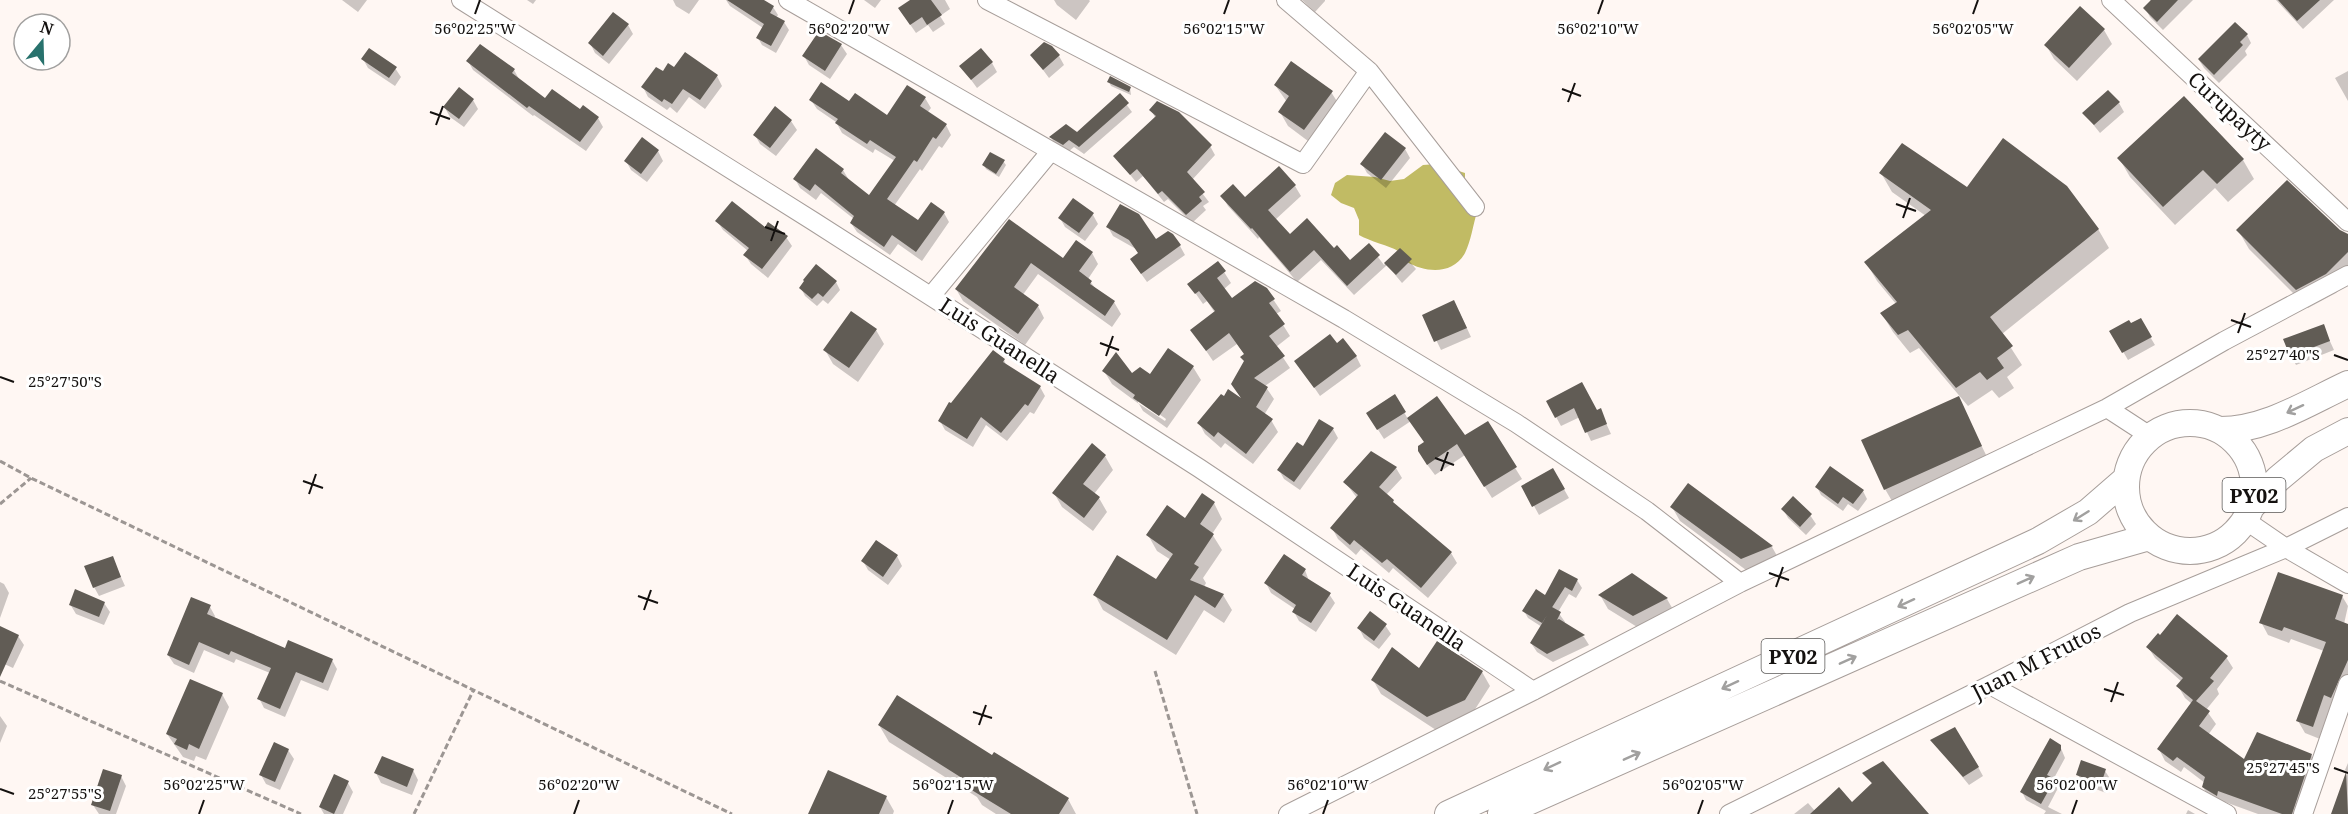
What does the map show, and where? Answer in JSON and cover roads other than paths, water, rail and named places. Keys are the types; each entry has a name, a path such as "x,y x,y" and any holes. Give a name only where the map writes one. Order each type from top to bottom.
{"highway":[{"name":"PY02","path":"2220,430 2240,430 2259,425 2348,384"},
{"name":"PY02","path":"2248,513 2255,488 2249,463 2235,441 2220,430 2203,424 2184,423 2167,427 2151,436 2137,450 2126,478 2128,505 2140,528 2150,537 2174,549 2201,550 2226,540 2278,479 2314,449 2348,431"},
{"name":"PY02","path":"1448,814 2038,542 2088,512 2126,478"},
{"name":"PY02","path":"1501,814 2079,557 2150,537"}],"street":[{"name":"Luis Guanella","path":"461,0 1199,468 1533,691"},
{"path":"788,0 1344,319 1516,423 1647,511 1740,583"},
{"path":"987,0 1303,164 1369,71"},
{"path":"1286,0 1369,71 1475,207"},
{"name":"Curupayty","path":"2111,0 2348,222"},
{"path":"931,296 1051,151"},
{"path":"1287,814 1533,691 1740,583 2107,408 2224,341 2348,275"},
{"path":"2107,408 2151,436"},
{"path":"2248,513 2286,548 2348,584"},
{"name":"Juan M Frutos","path":"1728,814 1990,686 2130,613 2286,548 2348,517"},
{"path":"2319,566 2348,574"},
{"path":"2303,814 2348,684"},
{"path":"1990,686 2227,814"}]}
